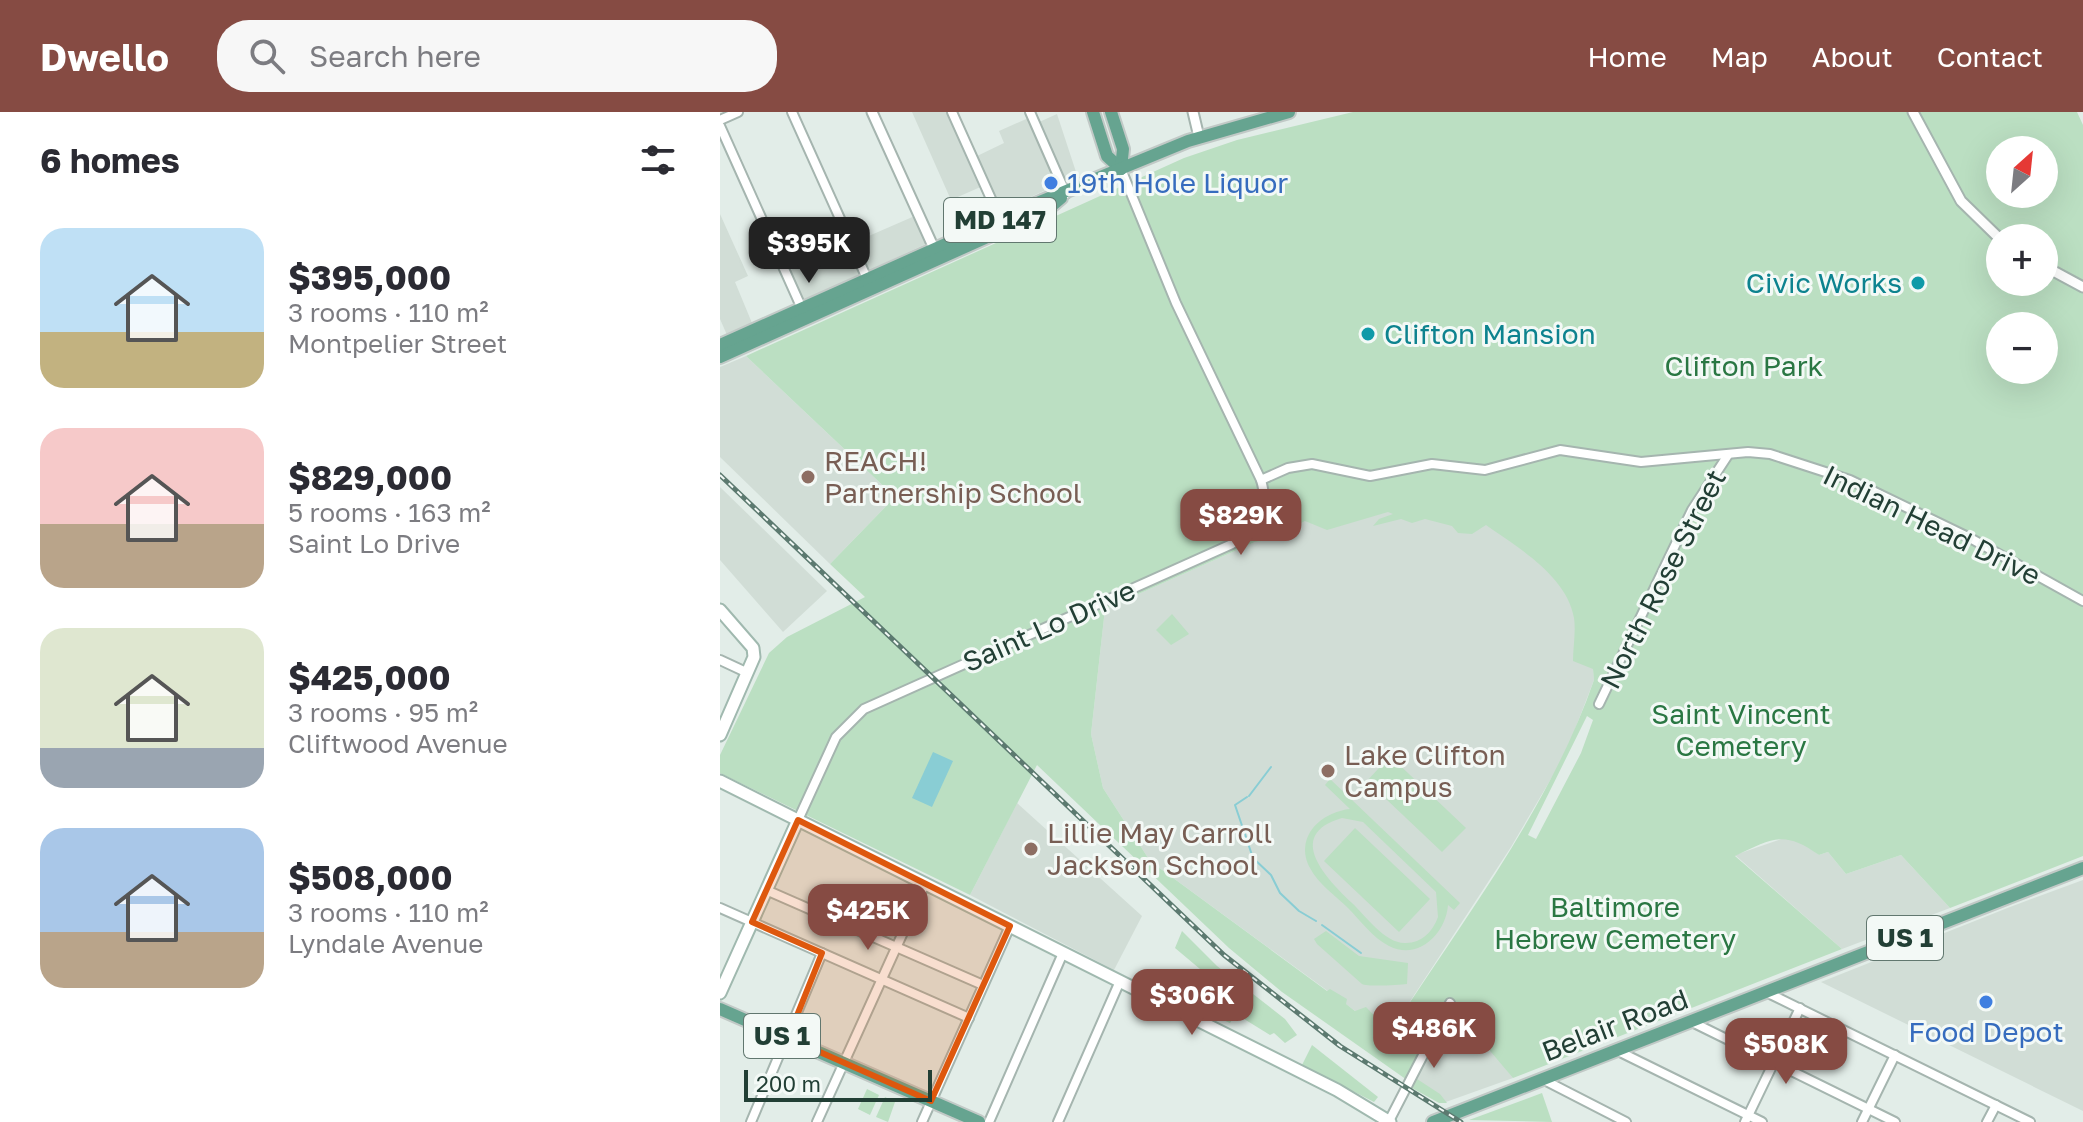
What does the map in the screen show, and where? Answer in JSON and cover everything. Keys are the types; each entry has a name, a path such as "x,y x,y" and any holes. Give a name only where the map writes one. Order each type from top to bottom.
{"main road":[{"path":"1093,112 1107,156 1121,169"},
{"path":"1111,112 1123,149 1121,169"},
{"name":"MD 147","path":"720,357 1121,169 1199,137 1289,112"},
{"name":"MD 147","path":"720,345 805,315"},
{"path":"720,610 753,648 754,659 722,727"},
{"path":"720,781 1337,1090 1389,1122"},
{"path":"720,993 798,820"},
{"name":"Belair Road","path":"1433,1122 2083,868"},
{"name":"US 1","path":"720,1009 979,1122"}],"street":[{"path":"738,112 720,123 805,315"},
{"path":"792,112 870,285"},
{"path":"872,112 937,255"},
{"path":"952,112 1003,224"},
{"path":"1030,112 1066,194"},
{"path":"1193,112 1199,137"},
{"path":"1913,112 1961,201 1986,225"},
{"name":"Saint Lo Drive","path":"798,820 832,744 859,712 1245,537 1256,528 1264,513 1261,480 1176,303 1121,169"},
{"path":"2058,274 2083,287"},
{"name":"Indian Head Drive","path":"1261,480 1288,468 1312,464 1370,476 1432,464 1485,470 1560,450 1641,462 1729,454 1770,454 1850,480 1970,538 2083,601"},
{"name":"North Rose Street","path":"1599,704 1700,494 1729,454"},
{"path":"720,660 748,673"},
{"path":"817,1122 925,884"},
{"path":"766,890 983,985"},
{"path":"720,908 969,1018"},
{"path":"922,1122 1010,926"},
{"path":"751,1122 822,953"},
{"path":"989,1122 1063,953"},
{"path":"1058,1122 1120,981"},
{"path":"1766,992 2030,1122"},
{"path":"1389,1122 1450,1003"},
{"path":"1747,1119 1800,1008"},
{"path":"1691,1021 1895,1122"},
{"path":"1616,1050 1747,1119 1762,1122"},
{"path":"1862,1122 1895,1055"},
{"path":"1546,1077 1548,1082 1626,1122"},
{"path":"1987,1122 1996,1105"}],"highlighted area":[{"path":"798,820 1010,926 931,1101 788,1038 822,953 752,922"}],"shaded area":[{"path":"912,112 952,112 973,158 1004,143 999,131 1033,116 1037,123 1057,114 1077,175 997,213 985,185 951,200"},
{"path":"720,214 748,276 735,282 752,323 727,335 720,319"},
{"path":"917,215 930,242 800,302 786,272"},
{"name":"REACH! Partnership School","path":"746,356 895,497 830,564 720,457 720,367"},
{"path":"720,487 827,591 783,632 720,560"},
{"name":"Lake Clifton Campus","path":"1330,507 1536,517 1592,644 1594,680 1565,755 1511,847 1388,1035 1150,861 1103,788 1091,734 1105,609 1255,542 1271,540"},
{"name":"Lillie May Carroll Jackson School","path":"1017,803 1142,916 1114,970 970,895"},
{"path":"1784,838 1796,838 1819,855 1828,852 1846,874 1901,855 1950,908 1842,949 1735,855"},
{"path":"2083,880 2083,1111 1821,982 2010,907"},
{"path":"1447,1000 1455,1002 1513,1078 1443,1103 1407,1080"}],"green space":[{"name":"Clifton Park","path":"1353,112 2077,112 2083,125 2083,856 1950,908 1901,855 1846,874 1828,852 1819,855 1796,842 1769,841 1735,856 1842,949 1513,1078 1447,1000 1407,1080 1282,992 1229,948 1037,765 970,895 720,773 720,755 769,653 787,637 865,597 830,564 895,497 746,356 1184,158 1237,140","holes":["1388,512 1393,514 1379,519 1373,526 1401,519 1412,523 1425,519 1452,526 1458,533 1472,534 1486,525 1526,553 1562,589 1574,618 1573,661 1593,669 1594,680 1576,727 1530,817 1393,1028 1387,1029 1366,1007 1355,1011 1346,1004 1347,999 1330,989 1327,991 1150,861 1103,788 1091,734 1105,609 1255,542 1271,540 1305,521 1327,530","1587,716 1593,720 1581,753 1536,839 1528,835"]},
{"path":"1172,614 1189,634 1171,645 1156,630"},
{"path":"1390,756 1466,828 1442,852 1367,781"},
{"path":"1330,779 1460,903 1454,910 1448,905 1442,925 1429,942 1411,950 1400,950 1383,943 1313,874 1306,857 1308,836 1329,815 1350,809 1325,785","holes":["1342,818 1363,822 1436,892 1438,917 1430,931 1417,941 1398,942 1383,934 1332,882 1316,858 1313,846 1315,835 1325,826"]},
{"path":"1355,828 1430,899 1399,932 1324,861"},
{"path":"1182,931 1217,966 1285,1019 1297,1035 1285,1043 1274,1033 1270,1035 1236,1014 1230,1023 1223,1020 1233,997 1225,994 1223,998 1190,983 1200,969 1175,948"},
{"path":"1326,931 1359,956 1408,963 1407,984 1362,984 1317,944 1314,939"},
{"path":"1312,1045 1378,1097 1374,1102 1302,1065"},
{"path":"1417,1079 1440,1094 1447,1103 1439,1103 1412,1088"},
{"path":"867,1089 879,1095 870,1115 858,1109"},
{"path":"1542,1093 1552,1122 1469,1120"},
{"path":"885,1097 895,1102 888,1122 876,1117"}],"water":[{"path":"933,752 953,761 932,807 912,798"}],"waterway":[{"path":"1249,796 1271,767"},
{"path":"1247,797 1235,805 1253,858 1271,875 1280,893 1299,911 1316,921"},
{"path":"1322,925 1361,953"}],"railway":[{"path":"720,475 1224,955 1340,1046 1461,1122"}],"place":[{"name":"19th Hole Liquor","path":"1051,183"},
{"name":"Civic Works","path":"1918,283"},
{"name":"Clifton Mansion","path":"1368,334"},
{"name":"REACH! Partnership School","path":"808,477"},
{"name":"Lake Clifton Campus","path":"1328,771"},
{"name":"Lillie May Carroll Jackson School","path":"1031,849"},
{"name":"Food Depot","path":"1986,1002"}],"park label":[{"name":"Saint Vincent Cemetery","path":"1741,730"},
{"name":"Baltimore Hebrew Cemetery","path":"1615,923"}]}
